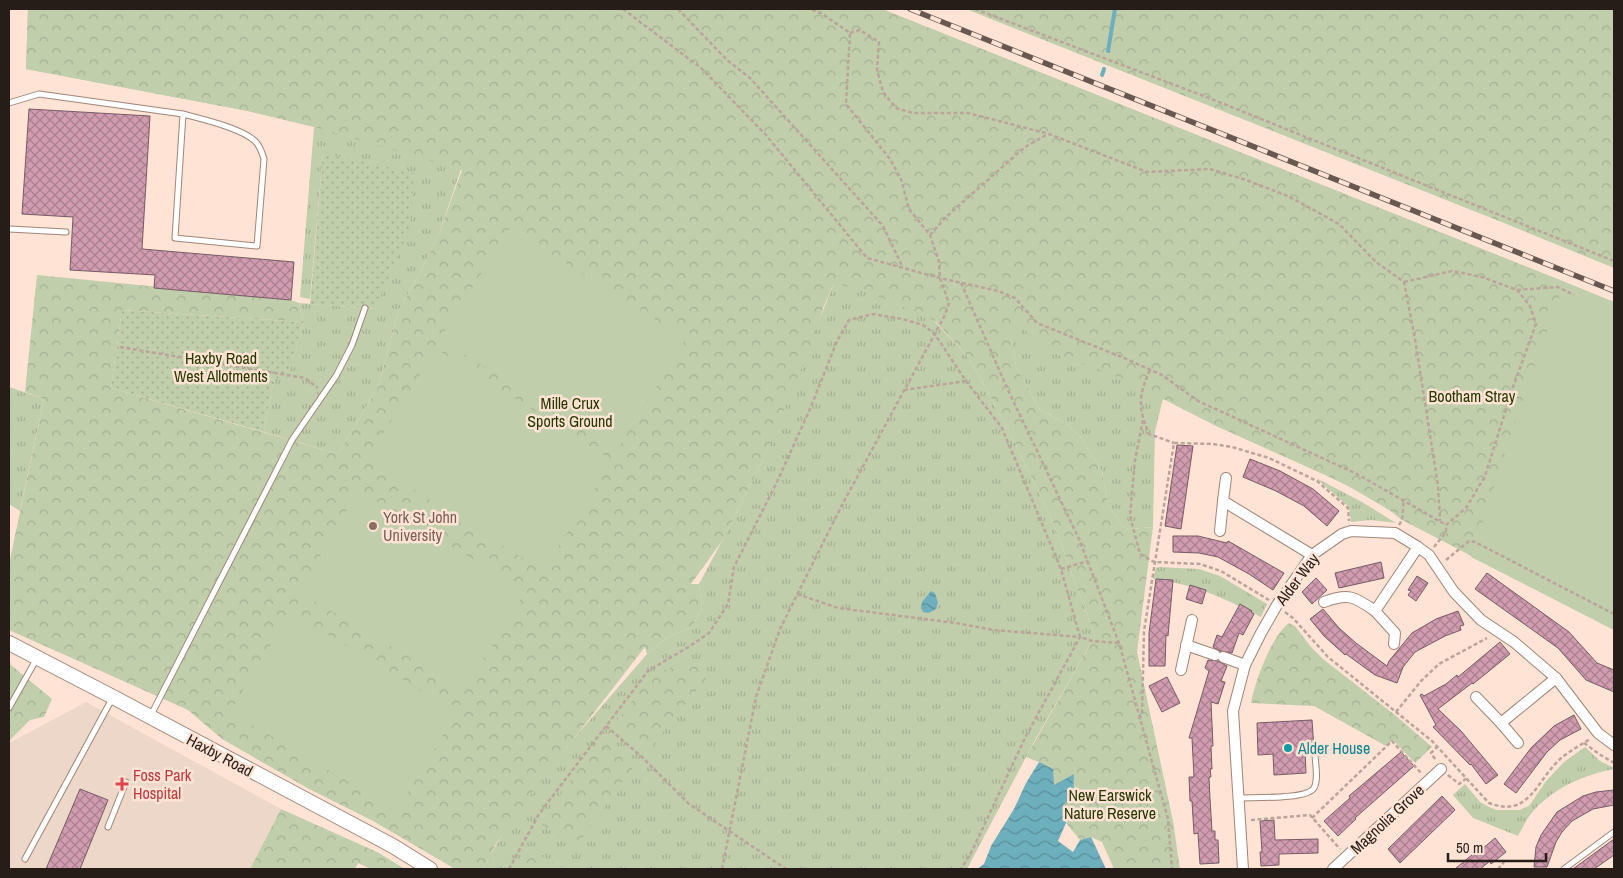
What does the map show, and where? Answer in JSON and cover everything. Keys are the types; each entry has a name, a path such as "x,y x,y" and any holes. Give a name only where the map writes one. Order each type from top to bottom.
{"street":[{"path":"1220,531 1226,478"},
{"path":"1224,501 1312,555"},
{"name":"Alder Way","path":"1243,869 1232,711 1245,665 1277,605 1312,555 1342,534 1351,531 1395,533 1418,546 1428,555 1454,592 1481,620 1514,642 1556,678 1598,733 1614,745"},
{"path":"1375,611 1418,546"},
{"path":"1324,602 1339,596 1357,598 1375,611 1395,632 1394,644"},
{"path":"1181,670 1192,620"},
{"name":"Haxby Road","path":"9,643 393,846 430,869"},
{"path":"1186,645 1245,665"},
{"path":"1501,723 1556,678"},
{"path":"1476,697 1518,743"},
{"name":"Magnolia Grove","path":"1333,869 1442,769"}],"lane":[{"path":"9,103 39,94 183,114 246,135 260,147 264,159 256,246 175,238 183,114"},
{"path":"9,230 66,232"},
{"path":"150,717 292,440 336,376 352,345 365,308"},
{"path":"9,708 37,658"},
{"path":"25,859 113,697"},
{"path":"1238,798 1277,798 1309,793 1314,787 1316,773 1315,753"},
{"path":"108,827 126,782"},
{"path":"1564,869 1614,832"}],"path":[{"path":"623,9 701,68 766,134 867,258 940,278 998,291 1015,298 1037,322 1150,370 1198,401 1357,474 1404,499 1446,525"},
{"path":"678,9 727,60 750,78 883,226 903,267"},
{"path":"810,9 821,13 850,33"},
{"path":"975,9 1210,98 1614,261"},
{"path":"850,33 860,30 879,42 877,70 883,92 896,108 913,113 968,113 1049,134 1147,172 1210,169 1288,196 1339,224 1376,262 1404,282 1438,486 1440,521"},
{"path":"722,869 756,696 780,629 842,505 944,317 949,303 940,278 939,262 930,235 909,208 900,179 890,160 846,104 850,33"},
{"path":"930,235 946,217 1025,147 1049,134"},
{"path":"1404,282 1452,272 1482,277 1517,290 1558,287 1574,295"},
{"path":"961,283 1008,390 1080,539 1118,643 1168,819 1172,869"},
{"path":"1428,555 1446,532 1446,525 1466,508 1485,476 1513,386 1531,341 1536,324 1530,306 1517,290"},
{"path":"509,869 540,814 648,671 709,633 728,604 734,567 777,482 810,410 836,341 849,320 873,314 902,318 923,326 934,333 966,381 1002,428 1061,568 1080,637 1026,736 962,869"},
{"path":"120,347 305,378 315,384 323,395"},
{"path":"1150,370 1142,388 1140,407 1143,420 1149,434 1174,443"},
{"path":"904,390 966,381"},
{"path":"1143,420 1135,460 1130,516 1140,554 1154,562 1200,564 1221,572 1277,605 1293,618 1328,657 1437,747 1489,803 1497,806 1517,806 1528,800 1559,760 1598,733"},
{"path":"1395,533 1402,520 1404,499"},
{"path":"1436,566 1459,551 1469,541 1475,542 1614,614"},
{"path":"1061,568 1088,561"},
{"path":"1139,719 1142,714 1144,631 1154,562"},
{"path":"797,594 838,608 937,620 994,630 1080,637 1092,641 1118,643"},
{"path":"1396,712 1421,681 1439,664 1499,632"},
{"path":"606,726 642,757 689,804 786,869"},
{"path":"1312,818 1392,741 1428,781"},
{"path":"1584,743 1614,763"},
{"path":"1437,747 1431,753 1442,769 1459,784 1467,778"},
{"path":"1239,820 1310,816 1347,856"},
{"path":"1498,869 1504,862"}],"shaded area":[{"name":"Foss Park Hospital","path":"86,702 281,809 250,869 9,869 9,743"}],"green space":[{"name":"Bootham Stray","path":"28,9 882,9 1565,282 1402,520 1376,501 1347,485 1163,399 1155,431 1153,527 1129,529 1123,527 1108,505 1102,471 1081,438 1068,425 1040,410 1016,367 1011,335 934,321 969,358 1010,433 1051,517 1095,636 1035,740 967,869 483,869 499,840 538,784 647,654 665,639 692,627 702,607 699,584 763,460 834,283 529,195 461,169 440,231 420,273 399,310 378,387 338,454 264,432 274,378 287,379 303,322 299,303 375,309 323,153 310,299 300,297 314,127 248,111 26,69"},
{"path":"28,9 882,9 1614,302 1614,630 1402,520 1391,511 1343,483 1216,426 1127,380 1039,348 1034,339 1020,325 1013,327 1011,335 1016,367 1040,410 1068,425 1081,438 1102,471 1108,505 1123,527 1129,529 1153,527 1137,652 1173,821 1180,869 1114,869 1102,842 1091,837 1080,840 1066,823 1063,805 1074,775 1054,785 1039,762 1026,757 1095,636 1051,517 1010,433 969,358 934,320 872,294 834,283 823,308 814,339 763,460 722,541 691,584 699,584 702,607 692,627 665,639 647,654 645,647 534,790 496,844 483,869 455,869 373,821 309,789 222,739 188,710 9,630 9,564 44,399 25,392 37,275 291,300 299,303 303,322 122,310 111,388 338,454 378,387 399,310 420,273 440,231 462,170 315,127 248,111 26,69"},
{"path":"966,9 1614,9 1614,268 1509,225"},
{"path":"323,153 414,173 410,229 375,309 310,304"},
{"name":"Mille Crux Sports Ground","path":"510,228 686,339 617,450 440,339"},
{"path":"1565,282 1614,302 1614,630 1471,557 1518,413"},
{"name":"Haxby Road West Allotments","path":"122,310 303,322 287,380 274,378 264,432 111,388"},
{"path":"436,349 613,461 543,571 367,460"},
{"path":"9,387 44,399 20,511 9,504"},
{"path":"1316,478 1362,502 1396,523 1371,520 1351,522 1349,507"},
{"path":"358,491 526,591 465,690 299,592"},
{"path":"1156,568 1199,569 1220,576 1267,604 1261,617 1195,588 1153,579"},
{"path":"290,612 457,712 397,810 230,712"},
{"path":"1289,623 1295,626 1323,659 1395,715 1432,747 1415,763 1393,740 1386,746 1314,706 1251,703 1260,671 1276,637"},
{"path":"9,658 11,665 52,699 44,717 30,720 9,741"},
{"path":"689,659 709,675 647,752 614,724 652,676"},
{"path":"602,737 637,762 575,848 540,823"},
{"path":"1585,747 1600,761 1614,769 1581,778 1552,794 1532,812 1518,836 1473,818 1453,795 1465,784 1480,802 1489,807 1497,810 1519,810 1529,806 1546,781 1564,762"},
{"path":"281,809 377,852 405,869 371,869 358,863 355,869 250,869"},
{"path":"531,850 565,869 520,869"}],"water":[{"path":"931,591 935,593 938,603 935,610 928,613 923,612 921,608 922,602"},
{"path":"1039,762 1053,769 1054,785 1074,774 1073,796 1063,805 1066,823 1058,841 1073,852 1080,840 1091,837 1106,869 977,869 984,864 991,846 1014,809 1026,783"}],"building":[{"path":"29,109 150,116 142,249 294,262 291,300 154,288 155,275 70,270 73,217 22,214"},
{"path":"1177,445 1193,446 1181,529 1165,526"},
{"path":"1250,459 1280,471 1313,489 1339,511 1327,526 1304,506 1276,491 1243,477"},
{"path":"1173,536 1198,536 1227,543 1228,541 1284,573 1273,590 1218,557 1199,553 1173,552"},
{"path":"1381,562 1384,578 1339,588 1335,573"},
{"path":"1487,573 1569,632 1597,663 1614,670 1614,692 1586,680 1558,648 1475,589"},
{"path":"1417,576 1428,583 1416,601 1408,595 1411,591 1408,590"},
{"path":"1316,578 1327,590 1312,604 1302,592"},
{"path":"1156,579 1173,580 1168,636 1166,635 1165,666 1149,666 1149,633"},
{"path":"1190,585 1206,590 1202,604 1186,599"},
{"path":"1240,604 1254,614 1243,635 1239,633 1232,653 1220,651 1213,647 1217,635 1222,637"},
{"path":"1323,609 1339,628 1387,666 1412,633 1436,619 1458,611 1464,625 1460,626 1461,630 1415,652 1403,667 1397,683 1375,675 1345,655 1324,636 1310,619"},
{"path":"1500,642 1510,654 1438,709 1461,731 1498,775 1486,784 1471,764 1433,727 1436,725 1420,695 1424,696 1446,684 1457,675 1458,677"},
{"path":"1208,660 1218,661 1227,666 1221,681 1225,682 1218,704 1211,702 1213,746 1211,746 1211,777 1209,777 1210,799 1212,831 1215,831 1215,840 1218,840 1219,863 1200,864 1198,833 1194,834 1192,801 1190,801 1189,777 1194,777 1192,738 1189,738 1209,671 1205,668"},
{"path":"1167,677 1180,703 1162,712 1149,686"},
{"path":"1574,715 1581,729 1560,740 1547,752 1516,793 1504,784 1531,748 1554,726"},
{"name":"Alder House","path":"1312,720 1314,749 1305,751 1306,773 1274,775 1273,754 1258,755 1257,723"},
{"path":"1401,752 1414,766 1355,818 1338,836 1324,821 1350,798 1349,796"},
{"path":"80,789 108,800 80,869 46,869"},
{"path":"1614,790 1614,805 1593,809 1572,821 1556,842 1547,867 1534,867 1536,847 1541,835 1557,812 1583,796"},
{"path":"1442,796 1455,810 1400,863 1388,849"},
{"path":"1274,820 1275,840 1318,839 1318,853 1279,854 1279,865 1261,866 1260,821"},
{"path":"1495,838 1506,852 1491,864 1490,861 1480,869 1455,869 1479,849 1481,850"},
{"path":"1614,839 1614,855 1594,869 1573,869"}],"waterway":[{"path":"1108,51 1115,9"},
{"path":"1102,75 1104,69"}],"railway":[{"path":"910,9 1614,291"}],"place":[{"name":"York St John University","path":"373,526"},
{"name":"Alder House","path":"1288,748"},
{"name":"Foss Park Hospital","path":"122,784"}],"park label":[{"name":"New Earswick Nature Reserve","path":"1110,804"}]}
